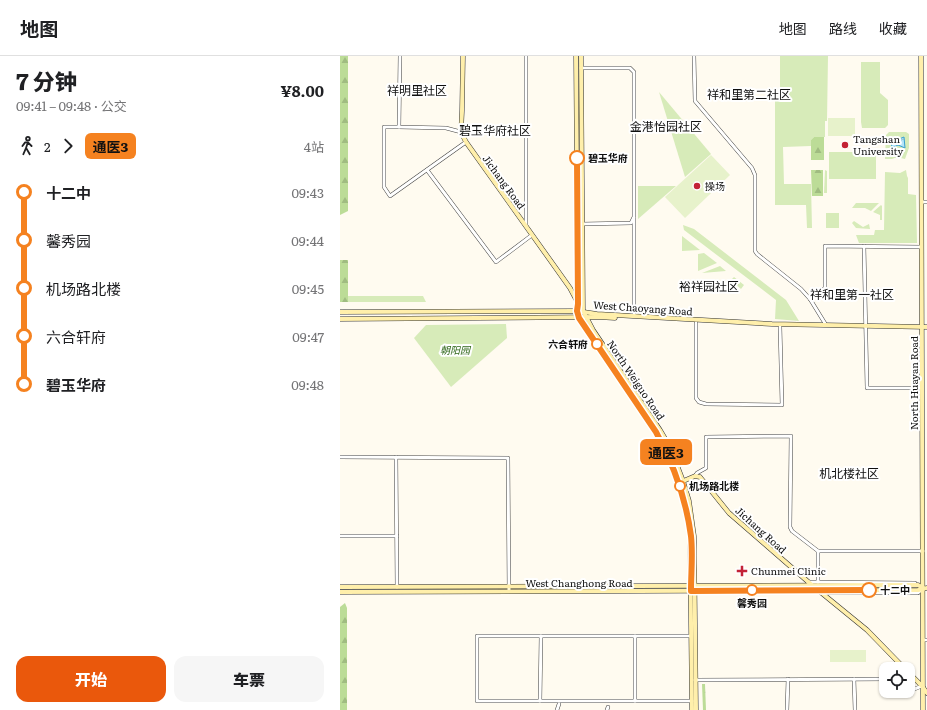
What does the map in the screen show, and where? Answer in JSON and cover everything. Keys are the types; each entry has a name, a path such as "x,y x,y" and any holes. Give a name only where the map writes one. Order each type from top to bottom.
{"main road":[{"name":"Jichang Road","path":"463,56 461,132 466,142 570,288 578,304"},
{"name":"North Weiguo Road","path":"576,56 577,311 579,318 656,432 682,482"},
{"name":"North Weiguo Road","path":"581,56 583,311 585,317 660,430 670,448 682,482 690,535 693,586 696,710"},
{"name":"North Huayan Road","path":"921,56 921,388 923,552 925,588 925,640 922,686 923,710"},
{"name":"West Chaoyang Road","path":"340,312 583,311 597,314 764,324 866,327"},
{"name":"West Chaoyang Road","path":"340,319 585,317 780,327 927,327"},
{"name":"Jichang Road","path":"695,476 700,477 729,512 810,584 867,630 898,662"},
{"path":"682,482 695,476"},
{"name":"West Changhong Road","path":"340,587 693,586 810,584 918,585 925,588"},
{"name":"West Changhong Road","path":"340,592 820,592 918,590 925,588"},
{"name":"North Weiguo Road","path":"692,710 691,636 693,591"},
{"path":"915,679 927,693"}],"street":[{"path":"399,127 400,56"},
{"path":"526,56 526,227"},
{"path":"694,56 695,101 754,171 756,188 755,251 801,289 810,299 826,326"},
{"path":"581,68 630,68 634,72 634,316"},
{"path":"461,132 446,128 384,127 384,189 390,196 466,142"},
{"path":"427,170 496,262 532,235"},
{"path":"922,202 927,202"},
{"path":"582,224 630,223 634,217"},
{"path":"810,299 825,288 825,246 922,247"},
{"path":"864,246 867,388 921,388"},
{"path":"696,323 696,398 697,401 706,404 782,405 780,327"},
{"path":"695,476 697,473 706,468 706,437 791,436 790,527 792,532 818,551 923,552"},
{"path":"340,457 508,458 509,591"},
{"path":"396,458 397,586"},
{"path":"340,536 397,536"},
{"path":"818,551 818,582"},
{"path":"810,584 818,582 917,583 925,588"},
{"path":"691,636 477,636 477,700 692,701"},
{"path":"540,701 541,636"},
{"path":"635,636 635,701"},
{"path":"787,710 788,679"},
{"path":"854,679 855,710"},
{"path":"695,680 879,679"},
{"path":"915,689 922,686"},
{"path":"558,710 559,704"}],"green space":[{"path":"340,56 348,56 348,211 340,215"},
{"path":"780,56 828,56 827,121 825,121 825,137 814,137 811,140 811,146 783,147 784,184 811,184 812,228 807,228 806,205 775,205 775,95 780,94"},
{"path":"861,62 880,62 880,93 888,100 888,125 885,128 862,128"},
{"path":"659,92 711,154 685,177"},
{"path":"828,118 855,118 855,136 828,136"},
{"path":"889,132 906,132 909,134 909,148 905,159 885,159 886,135"},
{"path":"814,137 824,137 824,160 811,160 811,140"},
{"path":"829,152 876,152 876,179 829,179"},
{"name":"操场","path":"711,155 730,175 685,218 665,197"},
{"path":"811,170 823,170 823,196 812,196"},
{"path":"825,170 827,171 827,193 824,193"},
{"path":"906,170 908,178 908,194 916,195 917,243 859,243 856,235 874,235 875,230 884,230 885,172 900,173"},
{"path":"638,186 676,186 638,219"},
{"path":"856,203 879,203 871,211 865,208 852,208"},
{"path":"881,205 882,220 880,220 880,215 873,212"},
{"path":"826,213 839,213 839,228 826,228"},
{"path":"854,221 863,227 869,224 870,229 856,228 852,223"},
{"path":"683,225 694,229 786,300 799,321 775,319 776,300 684,230"},
{"path":"682,236 700,250 682,251"},
{"path":"704,253 717,263 698,271 698,254"},
{"path":"340,260 348,260 348,302 340,302"},
{"path":"720,266 726,271 702,273"},
{"path":"734,277 744,285 741,289 731,280"},
{"path":"348,296 423,296 426,302 348,302"},
{"name":"朝阳园","path":"506,324 507,338 451,387 414,338 426,325"},
{"path":"345,603 347,608 347,710 340,710 340,607"},
{"path":"830,650 866,650 866,662 830,662"},
{"path":"702,684 705,684 706,710 703,710"}],"water":[{"path":"904,137 905,148 898,145 892,148 891,140"}],"bus line":[{"name":"通医3","path":"577,158 577,311 579,318 656,432 680,484 690,535 691,591 869,590"}],"place":[{"name":"Tangshan University","path":"845,145"},
{"name":"碧玉华府","path":"577,158"},
{"name":"操场","path":"697,186"},
{"name":"六合轩府","path":"597,344"},
{"name":"机场路北楼","path":"680,486"},
{"name":"Chunmei Clinic","path":"742,571"},
{"name":"馨秀园","path":"752,590"},
{"name":"十二中","path":"869,590"}],"district":[{"name":"祥明里社区","path":"417,91"},
{"name":"祥和里第二社区","path":"749,95"},
{"name":"金港怡园社区","path":"666,127"},
{"name":"碧玉华府社区","path":"495,131"},
{"name":"裕祥园社区","path":"709,287"},
{"name":"祥和里第一社区","path":"852,295"},
{"name":"机北楼社区","path":"849,474"}]}
